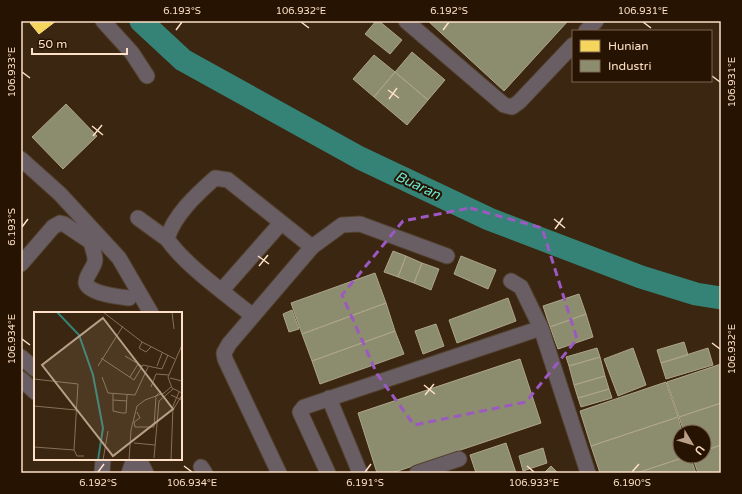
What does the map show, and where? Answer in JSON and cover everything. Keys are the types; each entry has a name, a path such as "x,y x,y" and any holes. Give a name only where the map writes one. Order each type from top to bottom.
{"street":[{"path":"103,21 132,53 147,76"},
{"path":"406,21 504,105 512,107 519,102 572,46"},
{"path":"587,30 596,21"},
{"path":"21,159 60,194 119,258 150,312"},
{"path":"167,239 170,227 200,192 215,178 228,180 312,247"},
{"path":"138,218 167,239 173,248 253,316"},
{"path":"21,264 53,226 60,223 64,224 91,242 95,259 86,281 88,286 96,291 129,298"},
{"path":"222,290 281,223"},
{"path":"279,473 225,359 224,353 229,344 312,247 342,225 360,224 447,256"},
{"path":"511,281 521,287 541,328 588,473"},
{"path":"328,473 300,412 304,407 541,328"},
{"path":"21,357 34,368"},
{"path":"21,379 34,391"},
{"path":"329,398 360,473"},
{"path":"417,473 459,459"},
{"path":"102,473 103,460"},
{"path":"129,473 134,460"},
{"path":"140,460 146,473"}],"highlighted area":[{"path":"470,208 542,228 577,339 526,402 414,425 377,374 342,295 403,221"}],"building: Hunian":[{"path":"33,21 56,21 39,34 30,23"}],"building: Industri":[{"path":"376,21 379,21 402,40 390,54 365,34"},
{"path":"428,21 568,21 504,91"},
{"path":"412,52 445,80 428,100 395,72"},
{"path":"374,55 395,72 374,97 353,79"},
{"path":"395,72 428,100 407,125 374,97"},
{"path":"66,104 97,136 63,169 32,137"},
{"path":"393,251 406,256 398,277 384,272"},
{"path":"406,256 422,263 414,283 398,277"},
{"path":"461,256 496,270 488,289 454,274"},
{"path":"422,263 439,269 431,290 414,283"},
{"path":"375,273 386,303 302,334 291,303"},
{"path":"579,294 586,314 550,327 543,306"},
{"path":"508,298 516,321 457,343 449,320"},
{"path":"386,303 395,331 312,361 302,334"},
{"path":"292,310 299,329 289,332 283,314"},
{"path":"586,314 593,337 558,349 550,327"},
{"path":"436,324 444,346 423,354 415,331"},
{"path":"395,331 404,354 320,384 312,361"},
{"path":"684,342 688,355 661,363 657,350"},
{"path":"597,348 600,357 569,366 566,357"},
{"path":"633,348 646,385 618,396 604,359"},
{"path":"708,348 713,365 666,379 661,363"},
{"path":"600,357 605,376 574,385 569,366"},
{"path":"520,359 541,423 392,473 377,473 358,413"},
{"path":"721,364 721,403 679,417 667,382"},
{"path":"605,376 609,389 578,398 574,385"},
{"path":"666,382 678,417 591,446 580,411"},
{"path":"609,389 612,398 581,407 578,398"},
{"path":"721,403 721,445 712,448 712,424 681,424 679,417"},
{"path":"678,417 680,424 672,424 672,461 637,473 600,473 591,446"},
{"path":"506,443 516,473 476,473 470,455"},
{"path":"721,445 721,473 698,473 695,464 712,464 712,448"},
{"path":"543,448 547,463 523,471 519,456"},
{"path":"672,461 672,464 693,464 696,473 637,473"},
{"path":"551,466 558,473 544,473"}],"waterway":[{"name":"Buaran","path":"141,21 183,60 360,158 489,219 641,277 696,294 721,298"}]}
